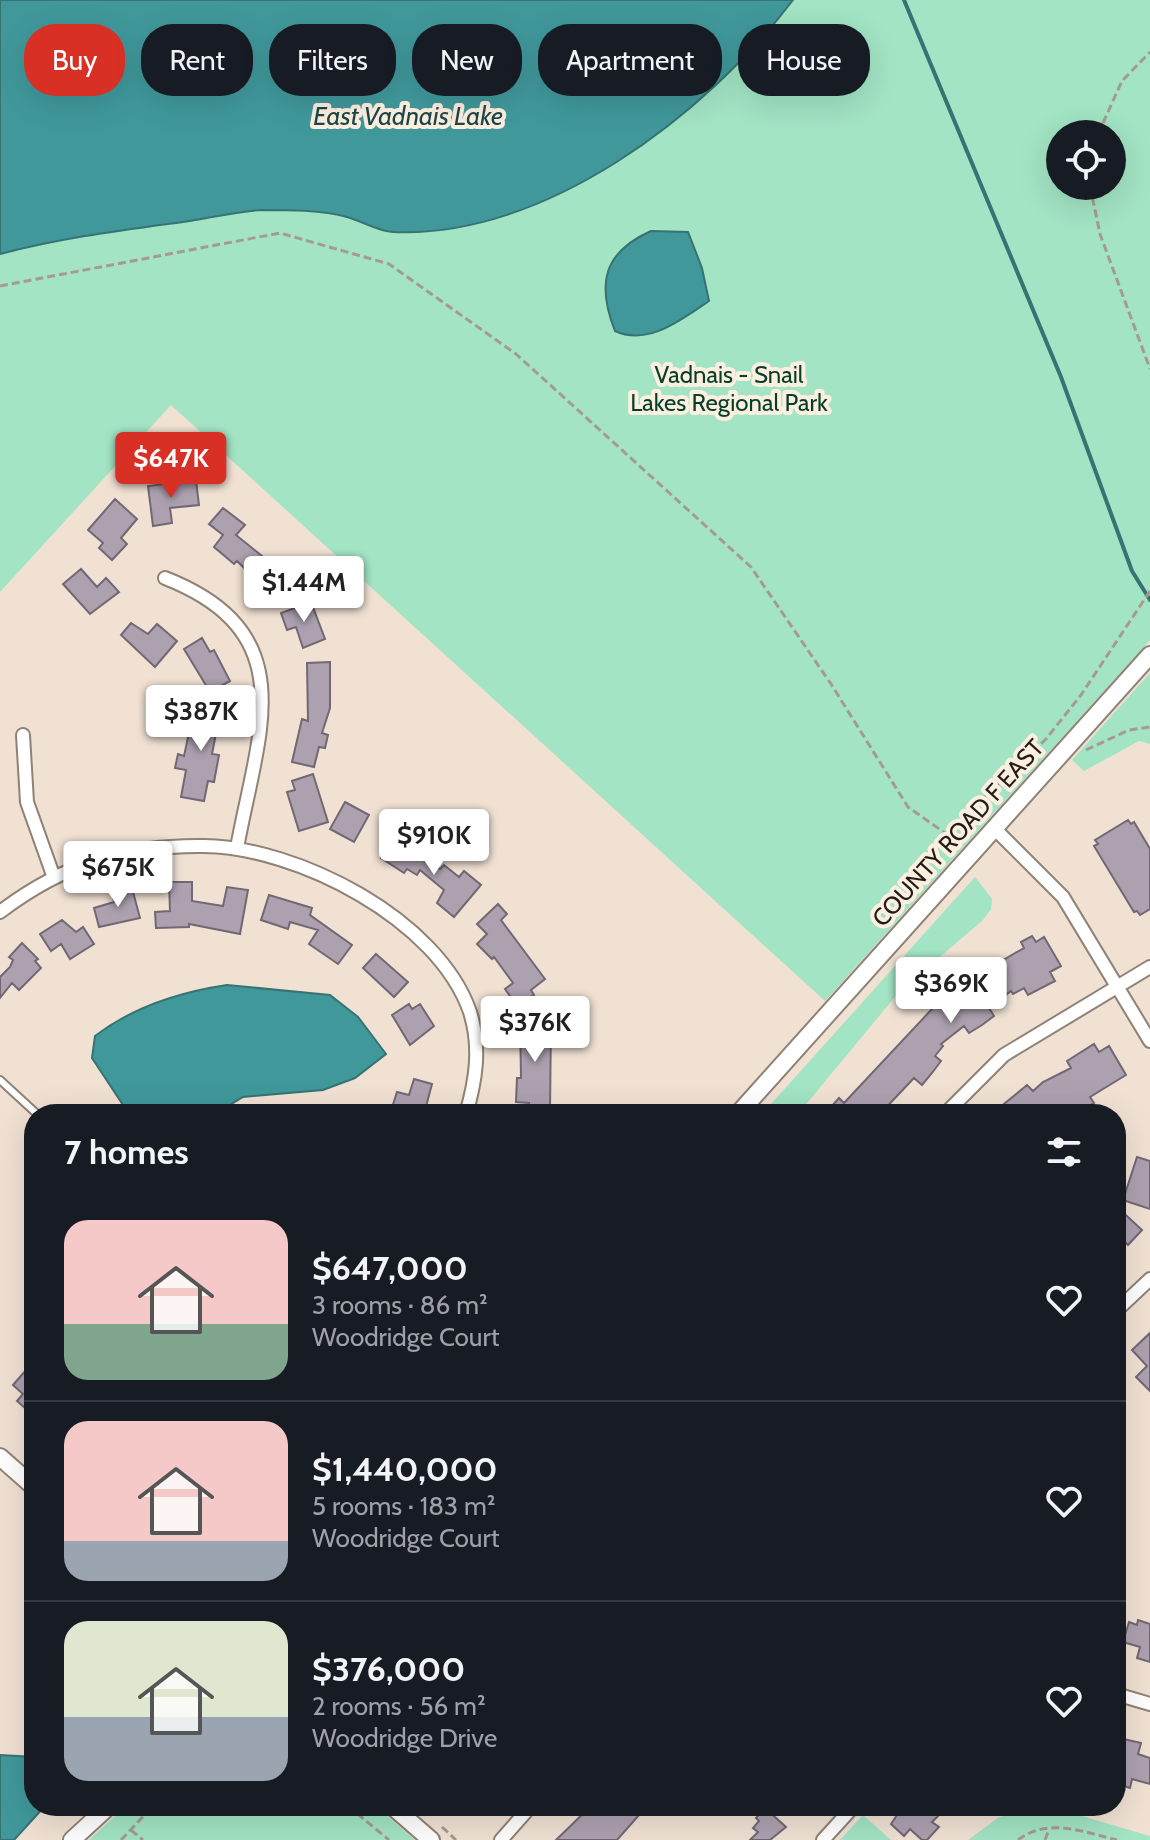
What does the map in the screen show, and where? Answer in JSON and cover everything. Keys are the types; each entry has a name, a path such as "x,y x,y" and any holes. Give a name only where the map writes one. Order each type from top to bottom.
{"street":[{"path":"165,578 196,591 236,624 248,638 262,672 262,708 237,848"},
{"name":"COUNTY ROAD F EAST","path":"747,1104 967,848 994,828 1150,655"},
{"path":"23,735 27,802 53,875"},
{"path":"994,828 1054,885 1150,1041"},
{"path":"0,912 53,875 133,851 182,846 237,848 296,864 362,896 420,942 445,969 462,994 475,1031 476,1075 469,1104"},
{"path":"955,1104 1004,1055 1150,967"},
{"path":"1126,1303 1148,1284"},
{"path":"0,1457 24,1478"},
{"path":"1126,1697 1150,1704"},
{"path":"72,1840 98,1816"},
{"path":"403,1816 431,1840"},
{"path":"501,1840 522,1816"},
{"path":"823,1840 845,1816"}],"lane":[{"path":"0,1080 26,1104"}],"path":[{"path":"1104,120 1122,81 1150,52"},
{"path":"1093,200 1100,234 1150,369"},
{"path":"0,286 280,233 389,264 516,354 751,567 831,684 908,807 967,848"},
{"path":"945,834 1046,739 1081,695 1150,591"},
{"path":"1083,752 1129,730 1150,727"},
{"path":"121,1840 144,1816"},
{"path":"360,1816 389,1840"},
{"path":"1018,1840 1033,1830 1049,1828 1117,1840"},
{"path":"1045,1840 1049,1828"},
{"path":"131,1830 143,1840"}],"green space":[{"name":"Vadnais - Snail Lakes Regional Park","path":"0,0 1150,0 1150,640 825,1001 171,405 0,592"},
{"path":"1150,673 1150,744 1139,741 1084,771 1072,760"},
{"path":"975,877 992,899 991,909 983,920 899,992 806,1104 771,1104"},
{"path":"115,1816 387,1816 415,1840 89,1840"},
{"path":"864,1816 891,1840 840,1840"},
{"path":"1082,1816 1150,1836 1150,1840 968,1840 999,1817"}],"water":[{"name":"East Vadnais Lake","path":"0,0 793,0 773,24 738,24 738,62 722,79 722,24 538,24 538,96 703,96 668,126 617,162 563,192 507,215 450,229 393,232 327,213 253,211 71,238 0,254"},
{"path":"651,231 688,232 702,268 709,301 664,329 627,335 615,331 609,314 606,298 608,271 623,249"},
{"path":"227,985 330,995 358,1017 386,1054 355,1078 323,1090 243,1097 231,1104 122,1104 92,1058 95,1036 141,1009 192,992"},
{"path":"0,1755 24,1756 24,1816 36,1816 14,1840 0,1840"}],"building":[{"path":"196,480 199,505 170,508 172,523 153,526 148,486"},
{"path":"115,499 137,519 121,538 127,544 112,560 99,548 103,543 88,530"},
{"path":"223,508 245,525 236,535 294,582 277,600 237,561 234,564 214,547 223,535 209,524"},
{"path":"81,569 97,587 106,578 119,592 90,614 63,584"},
{"path":"311,602 325,639 303,648 296,627 287,630 281,613"},
{"path":"131,623 148,634 157,624 177,641 155,667 121,635"},
{"path":"202,638 210,652 214,650 230,681 210,692 184,649"},
{"path":"330,662 330,708 322,733 328,735 325,748 319,747 314,767 292,762 302,719 308,721 307,663"},
{"path":"212,704 227,707 222,729 217,728 212,754 219,755 214,782 208,781 204,801 181,797 186,770 175,768 178,754 184,756 194,710 210,714"},
{"path":"313,774 328,822 299,831 287,792 295,790 292,781"},
{"path":"345,802 369,815 354,842 330,829"},
{"path":"1128,820 1131,824 1134,822 1150,849 1150,909 1140,915 1134,912 1094,846 1098,844 1095,840"},
{"path":"402,840 412,846 409,850 440,869 444,865 459,877 464,871 481,885 454,917 437,903 444,890 420,870 417,875 407,869 404,873 381,858 391,842 398,847"},
{"path":"169,882 192,882 192,901 223,906 227,887 248,890 240,934 189,924 189,927 156,928 155,912 170,911"},
{"path":"132,888 140,918 99,927 94,908 114,902 112,893"},
{"path":"269,895 312,908 310,915 352,945 338,964 309,944 318,930 290,922 288,929 261,920"},
{"path":"498,904 507,914 501,920 545,979 531,990 534,995 518,1007 505,989 513,983 494,957 492,959 477,944 487,934 477,924"},
{"path":"62,920 76,932 83,927 94,944 70,959 61,944 51,951 40,934"},
{"path":"1032,936 1036,942 1044,937 1061,966 1050,972 1055,981 1028,995 1024,988 1013,994 1011,991 989,1008 994,1016 969,1033 964,1026 941,1044 943,1046 935,1056 941,1061 922,1085 914,1078 889,1104 834,1104 839,1098 844,1103 932,1009 963,986 958,980 968,973 972,978 1024,948 1021,942"},
{"path":"22,943 38,959 35,961 41,968 19,990 12,983 0,998 0,977 10,967 13,960 9,957"},
{"path":"376,954 408,982 394,997 363,968"},
{"path":"409,1004 412,1009 420,1004 434,1026 410,1045 392,1015"},
{"path":"551,1018 550,1104 516,1102 517,1078 521,1078 520,1019"},
{"path":"1094,1044 1099,1052 1109,1046 1126,1075 1090,1097 1092,1104 1004,1104 1027,1085 1033,1091 1043,1082 1071,1068 1067,1061"},
{"path":"414,1079 432,1084 427,1104 393,1104 397,1092 409,1095"},
{"path":"1137,1157 1150,1161 1150,1209 1126,1201 1126,1191"},
{"path":"1126,1215 1142,1230 1128,1245 1126,1243"},
{"path":"1150,1333 1150,1391 1136,1377 1147,1366 1132,1350"},
{"path":"24,1372 24,1407 17,1401 23,1394 13,1385"},
{"path":"1138,1620 1150,1624 1150,1662 1137,1658 1140,1647 1126,1643 1129,1622 1137,1625"},
{"path":"1126,1740 1141,1743 1138,1754 1150,1758 1150,1784 1132,1779 1130,1788 1126,1787"},
{"path":"581,1816 638,1816 617,1840 556,1840"},
{"path":"774,1816 786,1827 770,1840 750,1840 758,1832 753,1828 759,1821 756,1818"},
{"path":"896,1816 938,1816 932,1822 939,1827 927,1840 922,1840 910,1829 904,1836 891,1824"}],"waterway":[{"path":"904,0 1061,377 1132,571 1150,600"}]}
